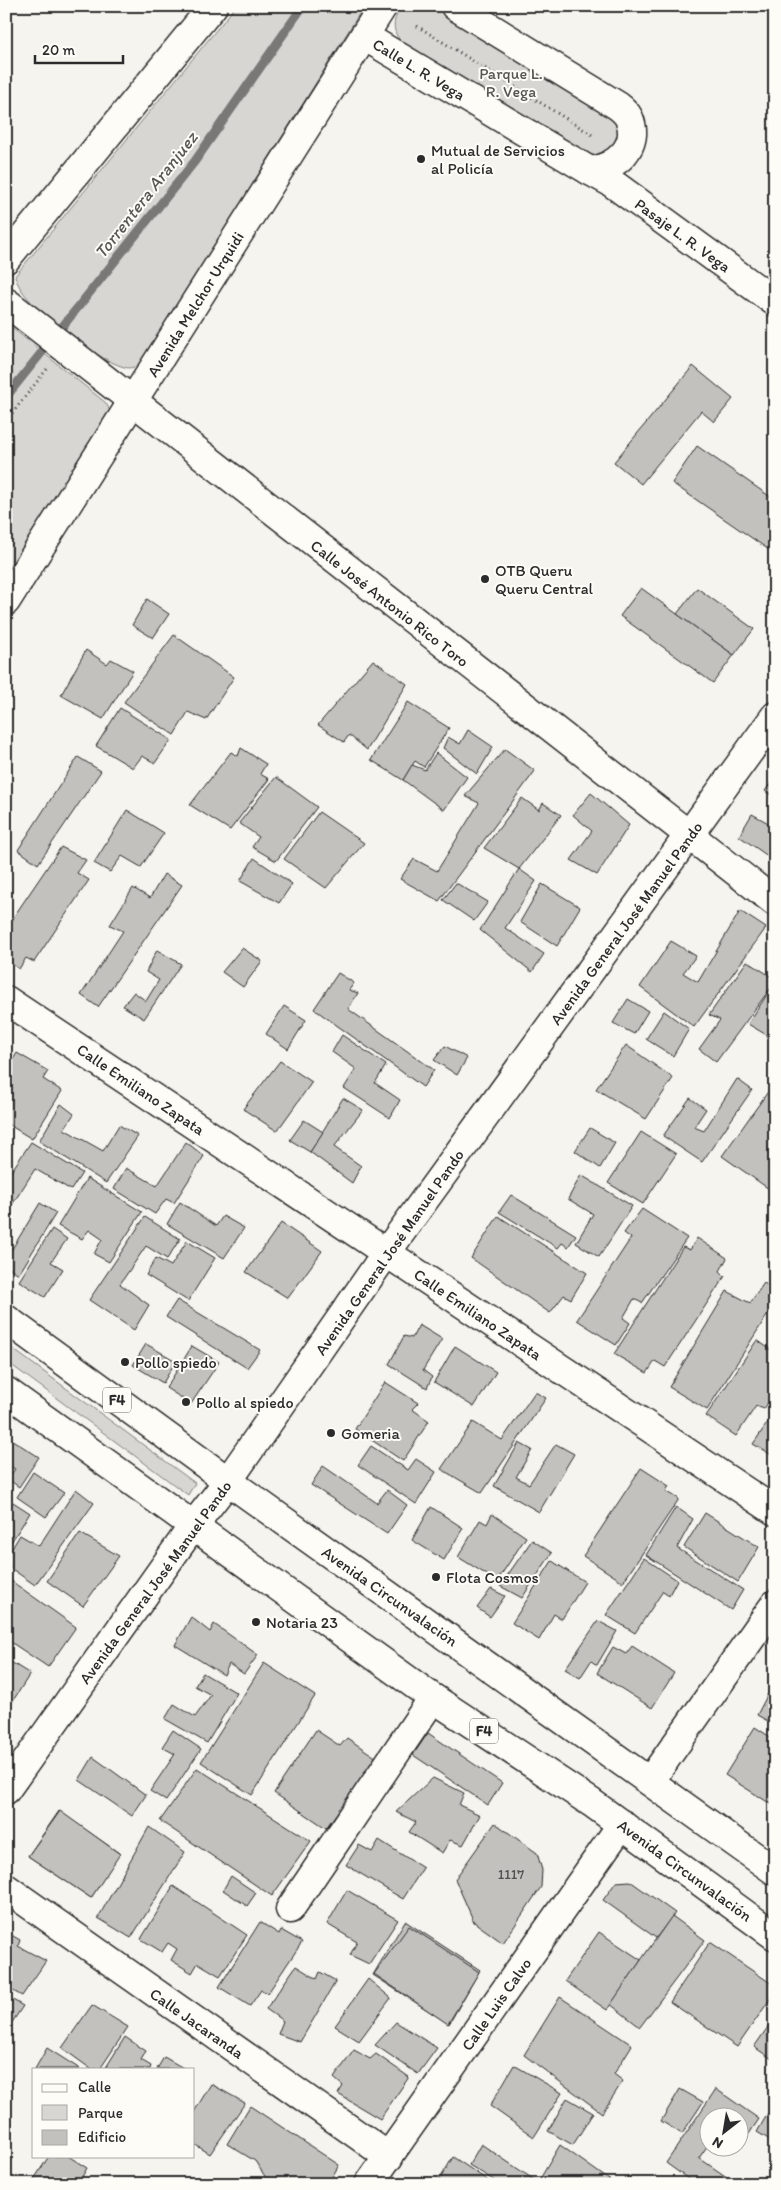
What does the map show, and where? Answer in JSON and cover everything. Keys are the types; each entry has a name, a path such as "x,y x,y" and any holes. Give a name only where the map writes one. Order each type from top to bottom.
{"main road":[{"path":"6,259 213,6"},
{"name":"Avenida Melchor Urquidi","path":"6,601 134,402 383,6"},
{"path":"455,6 618,106 629,117 632,130 630,142 624,154 609,167 590,171"},
{"name":"Calle L. R. Vega","path":"364,36 590,171"},
{"name":"Pasaje L. R. Vega","path":"590,171 612,183 775,302"},
{"name":"Calle José Antonio Rico Toro","path":"6,302 53,348 134,402 689,837 775,902"},
{"name":"Avenida General José Manuel Pando","path":"6,1790 193,1526 228,1481 386,1253 775,716"},
{"name":"Calle Emiliano Zapata","path":"6,1000 775,1511"},
{"name":"Avenida Circunvalación","path":"6,1318 228,1481 775,1871"},
{"name":"Avenida Circunvalación","path":"6,1391 433,1698 622,1824 775,1936"},
{"path":"650,1781 775,1604"},
{"path":"290,1909 433,1698"},
{"name":"Calle Luis Calvo","path":"380,2175 622,1824"},
{"name":"Calle Jacaranda","path":"6,1888 380,2175"}],"path":[{"path":"417,26 594,136"},
{"path":"6,421 53,348"}],"green space":[{"path":"236,6 364,6 139,366 124,367 111,362 78,342 44,315 20,288 15,276"},
{"name":"Parque L. R. Vega","path":"403,6 433,6 616,120 621,142 599,161 405,45 397,36 394,26 396,16"},
{"path":"6,323 106,403 111,413 6,576"},
{"path":"6,1344 195,1483 188,1495 6,1361"}],"building":[{"path":"693,366 733,399 714,422 701,411 641,484 614,462"},
{"path":"697,446 775,500 775,554 672,483"},
{"path":"641,588 734,655 713,683 620,616"},
{"path":"697,588 754,629 734,655 677,614"},
{"path":"147,599 169,614 153,638 132,625"},
{"path":"174,635 234,677 206,720 188,712 174,735 124,702"},
{"path":"86,650 107,664 111,659 133,671 103,719 61,695"},
{"path":"373,660 407,684 367,750 349,735 344,742 318,725"},
{"path":"408,702 449,728 424,767 415,761 403,780 371,760"},
{"path":"120,708 171,740 155,763 142,756 133,768 96,746"},
{"path":"468,730 493,747 477,774 443,748 448,737 460,744"},
{"path":"241,748 266,764 260,774 269,779 230,830 190,805 231,752 238,756"},
{"path":"505,749 535,771 439,901 400,879 414,859 437,871 479,803 465,796"},
{"path":"436,753 467,777 444,810 403,780 412,765 425,770"},
{"path":"78,757 101,771 38,864 18,850"},
{"path":"276,777 317,807 276,861 252,847 259,837 239,823"},
{"path":"775,777 775,798 765,791"},
{"path":"591,793 629,825 597,875 571,860 592,831 573,815"},
{"path":"522,798 539,810 543,803 561,815 519,869 484,848"},
{"path":"127,810 164,833 141,867 122,856 110,872 94,863"},
{"path":"319,812 364,843 326,888 284,859"},
{"path":"752,814 772,825 775,820 775,861 739,836"},
{"path":"61,847 86,860 77,873 89,880 34,962 26,958 19,969 6,960 6,928"},
{"path":"254,858 292,884 279,903 240,881"},
{"path":"519,869 536,881 505,928 544,954 532,972 480,930"},
{"path":"164,874 182,885 98,1007 81,995 123,931 110,925 133,888 150,898"},
{"path":"456,883 488,902 474,921 443,900"},
{"path":"542,884 580,907 557,946 520,922"},
{"path":"740,911 766,928 694,1027 640,987 671,941 696,956 683,973 698,982"},
{"path":"242,948 262,961 243,987 222,972"},
{"path":"157,950 181,964 144,1019 123,1006 134,992 146,1001 159,980 146,972"},
{"path":"747,961 775,979 775,982 716,1062 699,1049 720,1020 709,1015"},
{"path":"338,973 354,983 349,990 358,993 348,1009 434,1070 423,1087 314,1009"},
{"path":"775,982 775,1040 748,1024"},
{"path":"628,999 648,1011 634,1034 613,1023"},
{"path":"284,1006 306,1020 288,1049 266,1034"},
{"path":"664,1011 689,1029 673,1056 646,1039"},
{"path":"342,1035 386,1065 375,1083 400,1100 390,1118 344,1088 356,1069 332,1052"},
{"path":"626,1045 673,1078 646,1119 596,1089"},
{"path":"445,1046 467,1058 457,1075 434,1060"},
{"path":"17,1053 48,1071 43,1079 62,1091 32,1139 6,1123 6,1071"},
{"path":"280,1061 312,1082 277,1131 243,1109"},
{"path":"737,1079 752,1090 702,1162 663,1136 690,1098 706,1109 694,1127 704,1131"},
{"path":"775,1082 775,1181 769,1189 722,1156"},
{"path":"343,1098 363,1110 334,1147 361,1166 352,1183 310,1152"},
{"path":"61,1104 74,1114 64,1129 103,1151 119,1125 138,1136 106,1183 39,1141"},
{"path":"304,1120 323,1132 310,1152 290,1140"},
{"path":"590,1128 615,1143 600,1168 575,1151"},
{"path":"641,1132 676,1154 643,1204 608,1183"},
{"path":"31,1142 82,1173 71,1190 35,1169 12,1205 6,1202 6,1179"},
{"path":"186,1142 204,1156 174,1203 166,1199 155,1214 114,1189 126,1168 157,1186"},
{"path":"581,1175 632,1206 599,1257 576,1243 593,1214 568,1199"},
{"path":"87,1178 142,1212 109,1262 94,1254 102,1239 89,1230 82,1239 58,1226"},
{"path":"511,1195 576,1235 568,1247 562,1243 558,1248 499,1212"},
{"path":"180,1202 216,1226 223,1216 244,1228 224,1258 167,1224"},
{"path":"40,1203 56,1213 19,1274 6,1266 6,1245 12,1249"},
{"path":"642,1209 687,1238 642,1303 634,1299 623,1318 630,1323 616,1345 577,1320 631,1238 624,1233"},
{"path":"498,1216 587,1273 571,1299 564,1295 550,1313 471,1258"},
{"path":"145,1217 180,1239 167,1259 146,1246 120,1284 149,1305 134,1330 89,1300"},
{"path":"281,1223 322,1251 288,1298 246,1272"},
{"path":"52,1229 67,1239 51,1262 63,1269 45,1297 19,1281"},
{"path":"697,1238 727,1258 720,1271 725,1276 665,1367 655,1361 647,1373 614,1354 683,1247 690,1250"},
{"path":"187,1241 215,1258 188,1301 146,1275 156,1258 171,1266"},
{"path":"764,1283 775,1289 775,1303 707,1410 669,1387 727,1291 750,1303"},
{"path":"177,1300 260,1350 247,1368 166,1317"},
{"path":"419,1325 442,1339 423,1370 432,1377 427,1388 389,1364 404,1336 412,1338"},
{"path":"757,1340 775,1353 773,1379 775,1392 764,1409 756,1406 736,1436 706,1416"},
{"path":"146,1344 176,1361 163,1383 133,1365"},
{"path":"192,1346 219,1362 191,1404 166,1388"},
{"path":"455,1346 496,1372 474,1407 434,1382"},
{"path":"385,1382 418,1403 412,1409 429,1421 403,1461 355,1429"},
{"path":"535,1392 546,1398 482,1493 441,1469 473,1422 502,1440"},
{"path":"775,1412 775,1457 753,1444"},
{"path":"6,1436 39,1457 19,1487 8,1479 15,1469 6,1464"},
{"path":"519,1443 532,1450 516,1477 529,1484 556,1444 574,1454 539,1512 494,1486"},
{"path":"371,1446 408,1470 416,1459 436,1472 416,1504 358,1465"},
{"path":"323,1466 377,1503 387,1490 407,1505 387,1534 311,1485"},
{"path":"641,1468 669,1486 666,1491 679,1499 623,1582 583,1556"},
{"path":"33,1472 64,1493 46,1517 17,1497"},
{"path":"76,1489 94,1503 35,1585 6,1565 6,1558 20,1535 39,1546"},
{"path":"13,1502 30,1513 6,1550 6,1513"},
{"path":"431,1507 463,1528 444,1560 412,1540"},
{"path":"676,1507 693,1519 677,1548 743,1590 731,1610 646,1555"},
{"path":"705,1513 759,1547 738,1582 684,1547"},
{"path":"492,1514 526,1537 497,1581 458,1557 480,1520 487,1524"},
{"path":"80,1533 119,1556 83,1606 47,1581"},
{"path":"532,1540 552,1553 522,1598 500,1586"},
{"path":"644,1558 677,1580 669,1595 663,1591 635,1633 606,1615"},
{"path":"552,1561 585,1582 562,1619 554,1614 539,1640 512,1623"},
{"path":"7,1578 76,1627 48,1667 6,1639"},
{"path":"491,1589 505,1596 490,1617 477,1608"},
{"path":"191,1617 210,1632 214,1624 258,1655 244,1674 229,1664 224,1675 175,1645"},
{"path":"598,1621 617,1631 597,1665 591,1661 580,1678 565,1669"},
{"path":"632,1646 674,1673 652,1708 597,1673 613,1647 626,1654"},
{"path":"6,1659 30,1674 7,1710 6,1710"},
{"path":"264,1663 315,1696 252,1795 201,1762"},
{"path":"203,1673 237,1693 207,1743 165,1719 174,1704 195,1717 211,1695 195,1686"},
{"path":"772,1686 775,1688 775,1725 757,1715"},
{"path":"755,1727 775,1740 774,1806 725,1775"},
{"path":"173,1730 201,1749 166,1801 150,1791 175,1754 162,1747"},
{"path":"316,1730 340,1746 347,1738 377,1758 326,1828 274,1793"},
{"path":"428,1733 502,1783 488,1805 413,1755"},
{"path":"93,1757 146,1795 132,1816 79,1780"},
{"path":"197,1768 311,1841 272,1896 160,1821"},
{"path":"433,1778 464,1793 459,1805 480,1815 463,1845 450,1840 442,1853 409,1832 416,1822 396,1812"},
{"path":"59,1811 119,1853 91,1898 28,1856"},
{"path":"60,1811 120,1854 91,1898 28,1856"},
{"path":"495,1823 537,1853 542,1870 541,1887 503,1943 474,1922 455,1879"},
{"path":"149,1827 185,1852 131,1938 98,1918"},
{"path":"379,1840 423,1868 403,1899 346,1865 359,1845 372,1852"},
{"path":"231,1876 256,1893 247,1906 223,1890"},
{"path":"630,1881 675,1913 656,1938 603,1900 616,1882"},
{"path":"173,1886 247,1935 220,1976 198,1963 192,1973 171,1960 177,1949 168,1943 162,1952 141,1939"},
{"path":"347,1890 398,1920 369,1964 350,1955 357,1942 327,1924"},
{"path":"672,1916 705,1940 640,2027 610,2004"},
{"path":"405,1921 480,1970 449,2024 373,1975"},
{"path":"260,1922 279,1934 281,1930 302,1942 268,1993 261,1990 250,2006 219,1987"},
{"path":"409,1926 479,1972 448,2024 374,1974"},
{"path":"6,1932 20,1940 18,1946 46,1961 22,1996 6,1987"},
{"path":"599,1932 641,1960 607,2010 565,1981"},
{"path":"710,1942 775,1986 775,1992 737,2047 670,2002"},
{"path":"296,1966 317,1979 320,1972 336,1981 300,2042 278,2034 283,2021 266,2009"},
{"path":"368,1979 391,1998 359,2041 335,2026"},
{"path":"6,1996 23,2006 7,2030 6,2030"},
{"path":"560,1997 632,2045 614,2074 623,2081 602,2113 524,2055"},
{"path":"92,2005 128,2027 101,2068 90,2068 62,2048"},
{"path":"775,2017 775,2061 754,2047"},
{"path":"396,2022 437,2048 418,2074 375,2045"},
{"path":"125,2037 146,2051 141,2060 151,2066 150,2068 106,2068"},
{"path":"47,2048 78,2068 36,2068"},
{"path":"354,2050 370,2059 376,2054 409,2077 380,2119 338,2094 343,2086 334,2078"},
{"path":"164,2057 183,2068 158,2068"},
{"path":"514,2065 562,2093 534,2137 490,2106"},
{"path":"211,2084 245,2103 210,2154 195,2145 195,2110"},
{"path":"680,2089 703,2102 682,2134 661,2121"},
{"path":"716,2089 743,2108 703,2108"},
{"path":"567,2098 593,2113 573,2145 548,2131"},
{"path":"775,2103 775,2143 757,2132"},
{"path":"250,2106 339,2165 328,2184 270,2184 255,2161 227,2144"},
{"path":"748,2111 759,2119 748,2133"},
{"path":"698,2116 698,2158 737,2184 695,2184 666,2163"},
{"path":"481,2144 533,2179 530,2184 500,2184 469,2165"},
{"path":"560,2145 615,2184 537,2184"},
{"path":"453,2157 493,2184 437,2184"},
{"path":"48,2158 71,2158 87,2168 78,2184 31,2184"}],"waterway":[{"name":"Torrentera Aranjuez","path":"6,397 195,161 303,6"}],"place":[{"name":"Mutual de Servicios al Policía","path":"421,159"},
{"name":"OTB Queru Queru Central","path":"485,579"},
{"name":"Pollo spiedo","path":"125,1362"},
{"name":"Pollo al spiedo","path":"186,1402"},
{"name":"Gomeria","path":"331,1433"},
{"name":"Flota Cosmos","path":"436,1577"},
{"name":"Notaria 23","path":"256,1622"}]}
